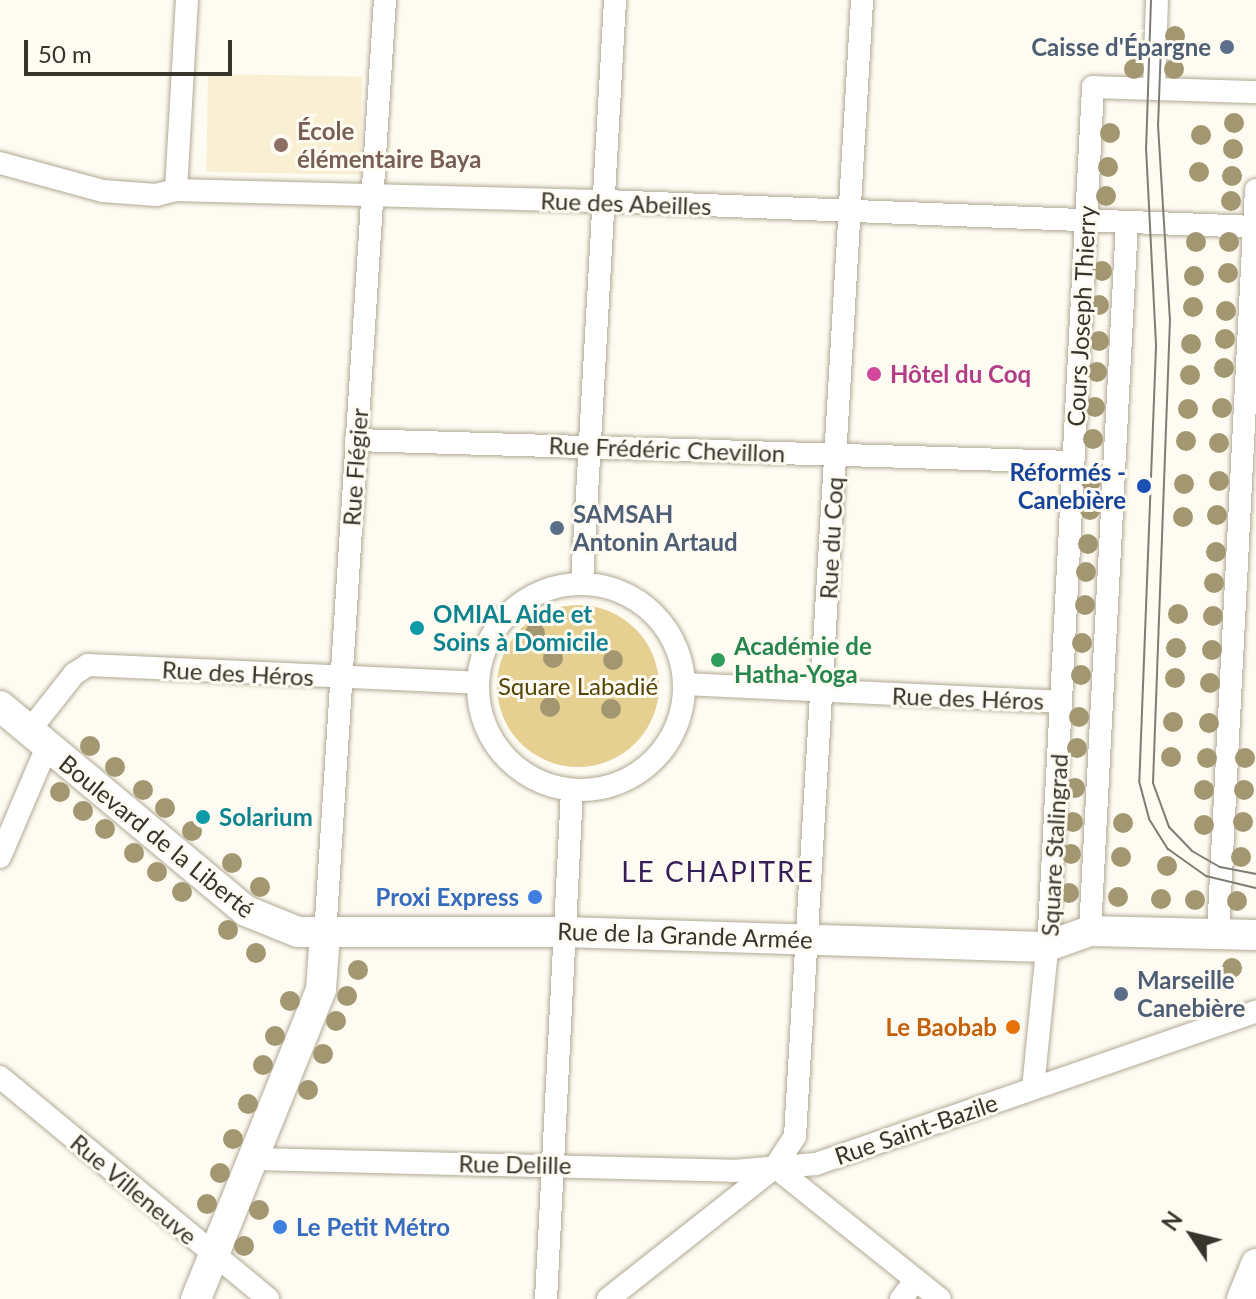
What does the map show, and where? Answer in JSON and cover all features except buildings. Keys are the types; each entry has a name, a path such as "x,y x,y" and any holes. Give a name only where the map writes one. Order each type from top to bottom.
{"main road":[{"name":"Boulevard de la Liberté","path":"0,706 246,911 273,926 325,935"},
{"name":"Rue de la Grande Armée","path":"325,935 379,929 564,932 1045,947"},
{"name":"Square Stalingrad","path":"1045,947 1090,931 1256,935"},
{"path":"196,1299 321,989 325,935"},
{"path":"1242,1299 1256,1264"}],"street":[{"path":"176,190 187,0"},
{"name":"Rue Flégier","path":"325,935 385,0"},
{"path":"582,582 615,0"},
{"name":"Rue du Coq","path":"775,1167 795,1136 862,0"},
{"path":"1154,81 1157,0"},
{"name":"Cours Joseph Thierry","path":"1060,702 1093,87 1154,81 1256,92"},
{"name":"Rue des Abeilles","path":"0,163 103,191 156,195 176,190 605,201 1255,227"},
{"path":"1218,934 1248,466 1256,190"},
{"name":"Cours Joseph Thierry","path":"1101,693 1127,222"},
{"name":"Rue Frédéric Chevillon","path":"356,440 1073,462"},
{"path":"582,582 620,591 653,612 675,644 684,684 671,739 645,769 610,787 572,791 532,778 501,754 482,718 478,683 482,657 503,618 539,592 582,582"},
{"name":"Rue des Héros","path":"38,739 74,674 88,665 478,683"},
{"name":"Rue des Héros","path":"684,684 1060,702"},
{"name":"Square Stalingrad","path":"1090,931 1101,693"},
{"name":"Square Stalingrad","path":"1045,947 1060,702"},
{"path":"0,857 38,739"},
{"path":"546,1299 572,791"},
{"path":"1033,1088 1045,947"},
{"name":"Rue Saint-Bazile","path":"775,1167 816,1164 1256,1012"},
{"name":"Rue Villeneuve","path":"0,1077 268,1299"},
{"name":"Rue Delille","path":"254,1159 733,1171 775,1167"},
{"path":"608,1299 775,1167 940,1299"},
{"path":"901,1299 916,1280"}],"shaded area":[{"name":"École élémentaire Baya","path":"208,74 362,77 360,175 206,172"}],"green space":[{"name":"Square Labadié","path":"578,605 609,611 635,629 653,655 659,686 653,717 635,743 609,761 578,767 547,761 521,743 503,717 497,686 503,655 521,629 547,611"}],"tram line":[{"path":"1151,0 1146,147 1156,347 1139,781 1149,819 1168,849 1206,876 1256,888"},
{"path":"1161,45 1158,125 1170,319 1153,783 1169,827 1192,851 1220,867 1256,874"}],"place":[{"name":"Caisse d'Épargne","path":"1227,47"},
{"name":"École élémentaire Baya","path":"281,145"},
{"name":"Hôtel du Coq","path":"874,374"},
{"name":"Réformés - Canebière","path":"1144,486"},
{"name":"SAMSAH Antonin Artaud","path":"557,528"},
{"name":"OMIAL Aide et Soins à Domicile","path":"417,628"},
{"name":"Académie de Hatha-Yoga","path":"718,660"},
{"name":"Solarium","path":"203,817"},
{"name":"Proxi Express","path":"535,897"},
{"name":"Marseille Canebière","path":"1121,994"},
{"name":"Le Baobab","path":"1013,1027"},
{"name":"Le Petit Métro","path":"280,1227"}],"district":[{"name":"LE CHAPITRE","path":"718,871"}]}
